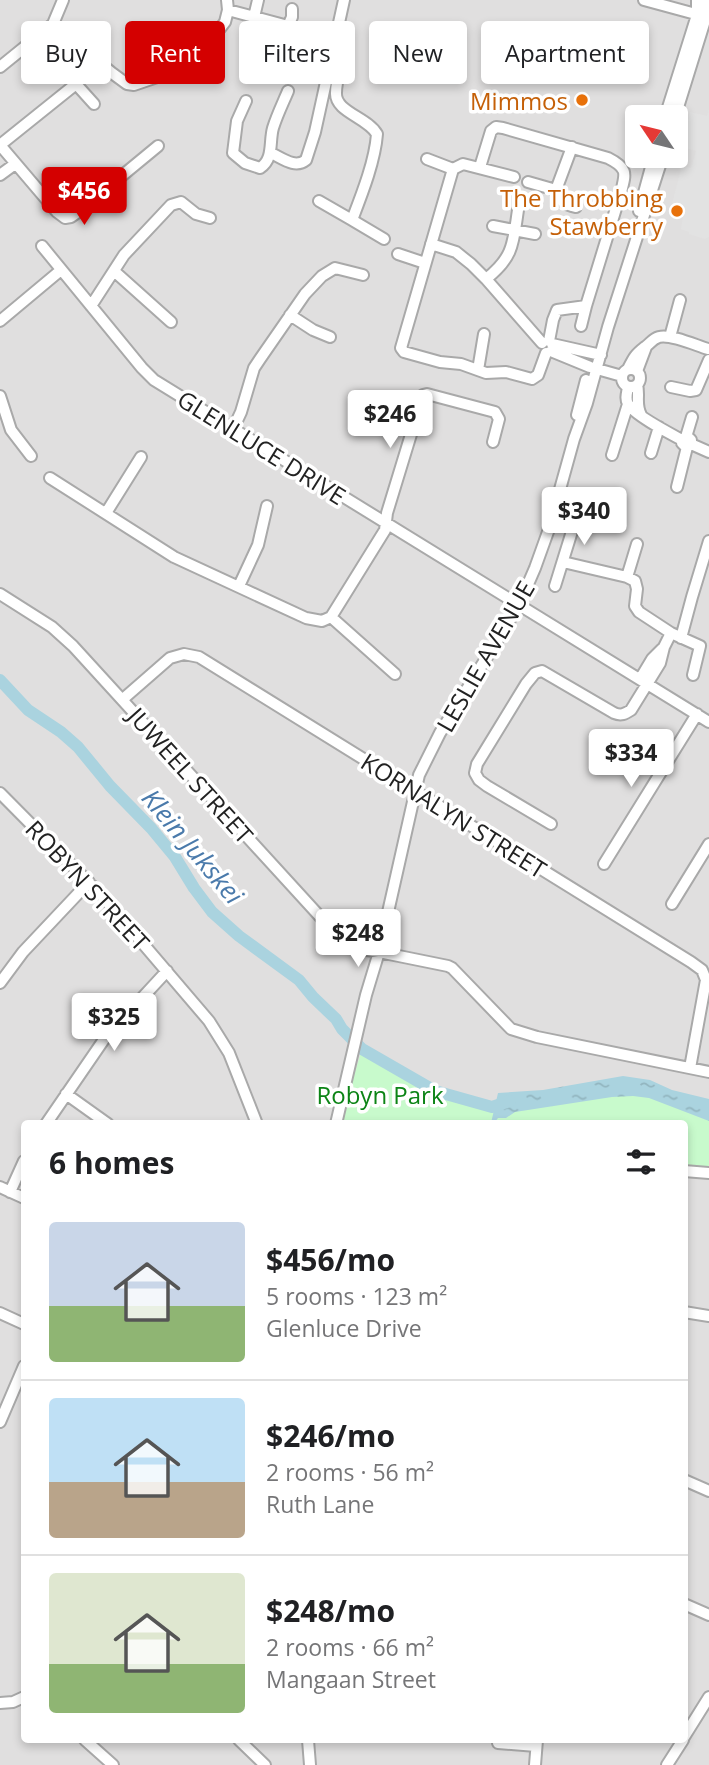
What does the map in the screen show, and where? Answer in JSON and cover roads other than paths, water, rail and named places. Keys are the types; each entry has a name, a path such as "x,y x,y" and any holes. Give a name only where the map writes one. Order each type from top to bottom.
{"street":[{"path":"54,21 63,0"},
{"path":"254,17 258,0"},
{"path":"339,21 344,0"},
{"path":"644,0 704,16"},
{"path":"678,105 704,16 702,1"},
{"path":"111,72 131,85 139,85 172,72 205,46 221,27 225,22 228,5 254,17 288,26 292,9"},
{"path":"670,105 704,16"},
{"path":"0,67 21,50"},
{"path":"94,104 76,84 0,145 61,216 68,218 78,212 158,146"},
{"path":"271,153 297,164 306,160 325,84"},
{"path":"337,84 337,100 341,106 369,124 377,134 377,142 352,220"},
{"path":"246,101 237,121 233,153 245,163 260,168 271,153 272,131 288,91"},
{"path":"480,167 494,128 503,128 572,147 612,160 623,167 625,173 621,192 581,326"},
{"path":"572,147 556,190 564,203 576,206"},
{"path":"426,159 453,169 463,164 514,177"},
{"path":"0,175 15,164"},
{"name":"LESLIE AVENUE","path":"337,1120 366,995 379,952 414,790 440,733 519,605 535,568 579,430 651,168"},
{"name":"LESLIE AVENUE","path":"598,354 659,168"},
{"path":"453,169 401,349 408,354 461,364 489,373 506,372 535,378 542,367 557,310 586,306"},
{"path":"528,182 556,190"},
{"path":"318,201 384,239"},
{"path":"91,306 133,244 174,203 182,203 196,214 210,218"},
{"path":"486,279 506,260 518,210"},
{"path":"493,226 536,234"},
{"path":"431,244 459,254 548,346 594,368 640,376 626,400 628,404 612,455"},
{"name":"GLENLUCE DRIVE","path":"42,246 151,377 709,722"},
{"path":"398,254 425,263"},
{"path":"233,429 254,368 314,284 329,271 338,268 363,275"},
{"path":"0,321 61,270"},
{"path":"114,271 171,322"},
{"path":"670,337 680,300"},
{"path":"290,315 330,337"},
{"path":"478,370 484,334"},
{"path":"640,415 637,408 640,392 633,386 624,385 629,372 653,340 670,337 709,352 696,390 671,387"},
{"path":"548,346 598,354"},
{"path":"50,478 174,557 312,620 326,621 384,532 393,493 425,394 495,412 499,419 493,442"},
{"path":"0,397 11,430 31,456"},
{"path":"628,404 659,427 709,452"},
{"path":"677,486 692,417"},
{"path":"651,453 659,427"},
{"path":"106,513 141,457"},
{"path":"555,586 582,499"},
{"path":"239,586 258,545 267,506"},
{"path":"551,824 479,780 475,773 477,764 535,673 546,672 619,715 631,710 644,682 660,663 664,647 676,635 692,597 709,541"},
{"path":"627,577 637,544"},
{"path":"563,562 635,581 636,610 676,635 701,646 694,675"},
{"name":"JUWEEL STREET","path":"0,594 59,633 349,946 452,968 515,1032 709,1072"},
{"path":"331,617 395,674"},
{"name":"KORNALYN STREET","path":"123,699 168,659 181,654 194,656 691,962 702,970 706,983 690,1068"},
{"path":"604,864 697,714"},
{"name":"ROBYN STREET","path":"1,796 120,915 217,1033 229,1053 255,1120"},
{"path":"671,904 709,844"},
{"path":"0,983 23,952 89,882"},
{"path":"49,1120 113,1028 167,971"},
{"path":"66,1094 102,1120"},
{"path":"5,1190 21,1166"},
{"path":"688,1171 709,1173"},
{"path":"0,1313 21,1322"},
{"path":"688,1313 709,1316"},
{"path":"0,1422 21,1373"},
{"path":"688,1482 709,1491"},
{"path":"688,1606 709,1615"},
{"path":"0,1703 21,1698"},
{"path":"688,1730 709,1698"},
{"path":"88,1743 113,1765"},
{"path":"242,1743 265,1765"},
{"path":"308,1743 310,1765"},
{"path":"498,1743 536,1743 535,1765"},
{"path":"667,1765 680,1743"}],"water":[{"path":"623,1076 650,1080 672,1090 709,1099 709,1121 649,1098 633,1096 515,1112 506,1118 492,1120 498,1093 543,1090"}],"waterway":[{"name":"Klein Jukskei","path":"0,680 28,710 78,747 175,857 212,912 239,936 299,980 362,1049 435,1091 492,1107 510,1101"}],"place":[{"name":"Mimmos","path":"582,100"},
{"name":"The Throbbing Stawberry","path":"677,211"}],"park label":[{"name":"Robyn Park","path":"380,1094"}]}
